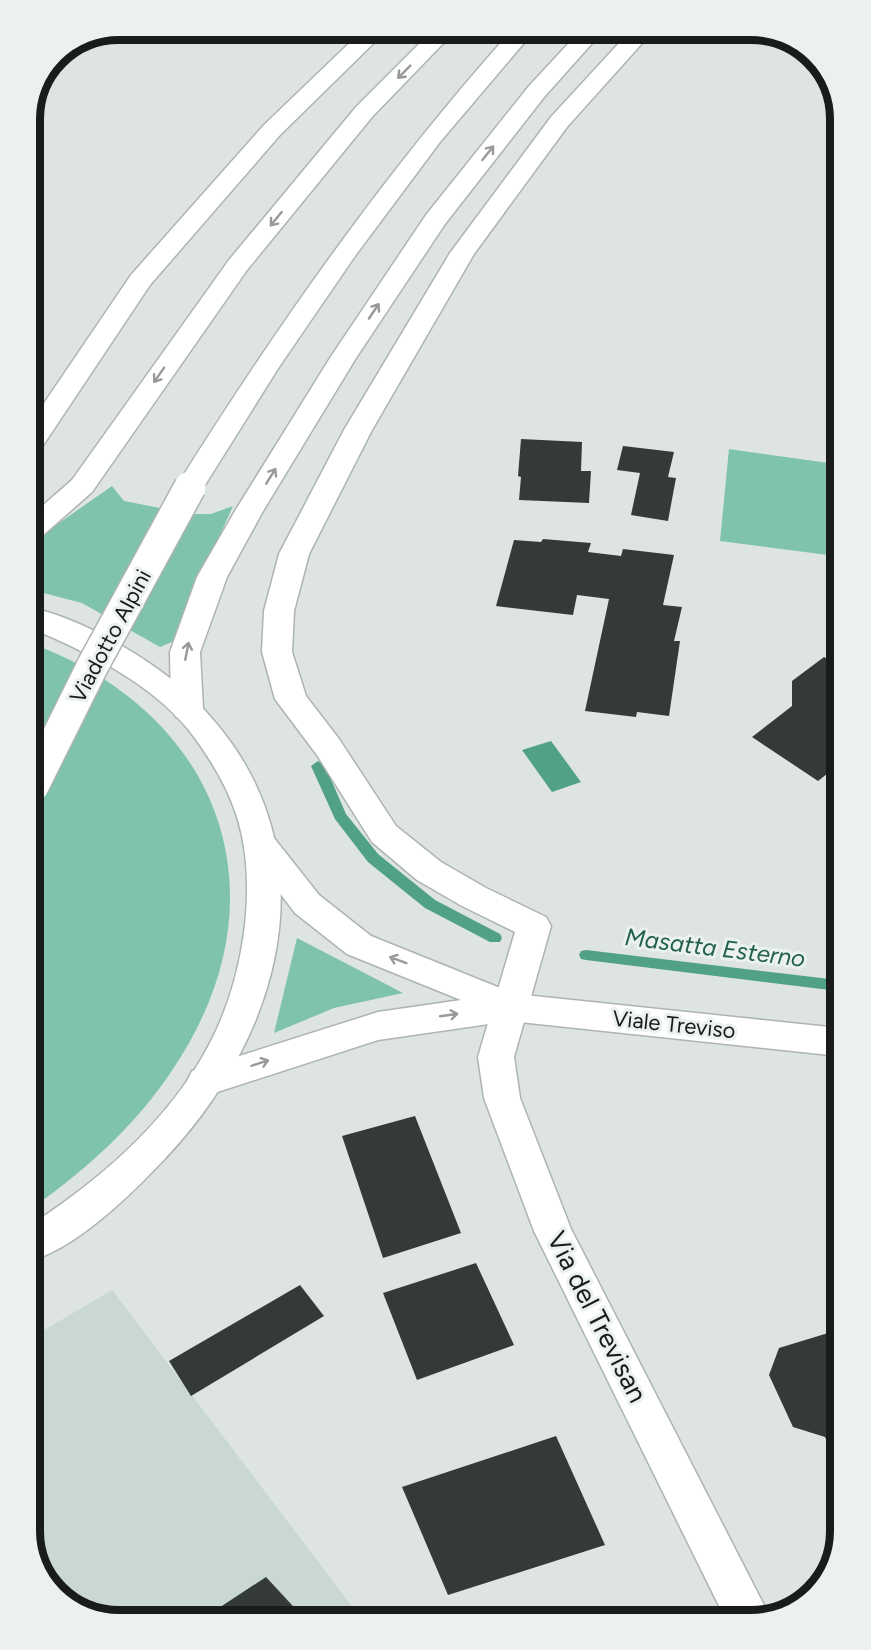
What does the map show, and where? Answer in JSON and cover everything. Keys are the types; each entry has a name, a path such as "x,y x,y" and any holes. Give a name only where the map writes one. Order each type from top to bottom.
{"main road":[{"path":"41,428 140,280 272,130 365,40"},
{"path":"41,522 82,486 238,265 364,112 435,40"},
{"name":"Viadotto Alpini","path":"41,771 93,665 190,487 259,375 393,186 473,86 514,41"},
{"path":"187,709 184,652 212,577 249,511 343,358 435,220 537,91 583,41"},
{"name":"Via del Trevisan","path":"633,41 560,122 462,253 358,430 294,554 279,611 277,652 291,699 328,747 384,834 429,871 474,897 534,926 496,1057 502,1098 549,1220 744,1610"},
{"path":"40,1239 79,1212 129,1170 171,1127 205,1081 237,1023 258,961 266,901 262,847 254,817 232,767 211,736 187,709 151,678 118,656 74,633 41,621"},
{"name":"Viale Treviso","path":"262,847 307,904 359,945 510,1007"},
{"name":"Viale Treviso","path":"205,1081 378,1026 510,1007 830,1041"}],"shaded area":[{"path":"729,449 830,463 830,555 720,541"},
{"path":"112,486 124,501 191,514 211,514 233,506 172,642 160,647 82,603 41,592 41,536"},
{"path":"41,648 98,676 151,716 191,765 217,819 229,878 226,940 208,1005 173,1069 159,1089 110,1144 40,1202"},
{"path":"551,741 581,782 552,792 522,750"},
{"path":"297,938 403,993 334,1008 274,1033"},
{"path":"112,1290 354,1609 114,1609 99,1607 71,1593 51,1570 42,1546 40,1530 40,1333"}],"building":[{"path":"521,439 582,442 581,471 591,471 589,503 519,500"},
{"path":"623,446 674,452 668,477 676,478 668,521 631,515 640,473 617,470"},
{"path":"543,539 591,543 588,552 621,556 623,549 674,555 663,605 682,607 674,641 680,641 669,716 637,712 636,717 585,711 609,599 577,595 573,615 496,606 514,540 541,542"},
{"path":"824,657 830,661 830,772 818,781 752,737 792,706 792,681"},
{"path":"415,1116 461,1233 383,1258 342,1136"},
{"path":"476,1263 514,1345 417,1380 383,1293"},
{"path":"300,1285 324,1316 191,1396 169,1361"},
{"path":"830,1332 830,1447 825,1437 793,1427 769,1375 779,1348"},
{"path":"556,1436 605,1545 448,1595 402,1487"},
{"path":"266,1577 296,1609 217,1609"}],"waterway":[{"name":"Masatta Esterno","path":"318,766 340,816 373,858 430,904 495,938"},
{"name":"Masatta Esterno","path":"586,955 830,985"}]}
